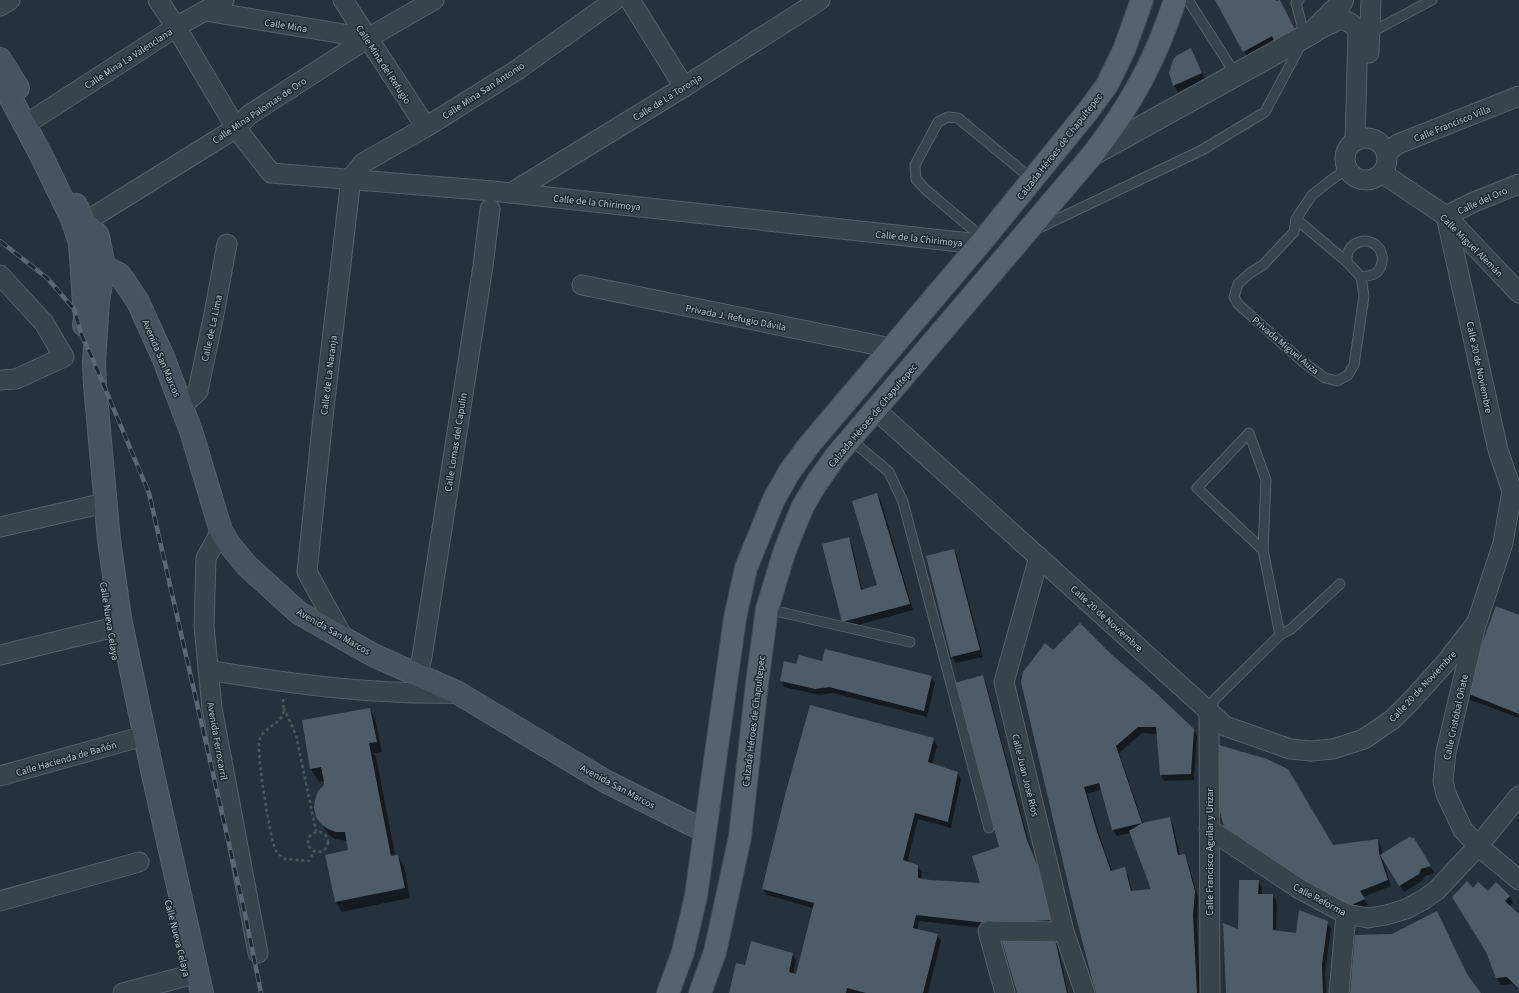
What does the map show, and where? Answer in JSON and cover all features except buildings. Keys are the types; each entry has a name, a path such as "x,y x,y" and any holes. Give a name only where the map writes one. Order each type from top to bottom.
{"main road":[{"name":"Calzada Héroes de Chapultepec","path":"668,993 685,945 696,896 735,618 746,568 774,499 790,471 810,444 982,242 1088,112 1107,85 1124,50 1142,0"},
{"name":"Calzada Héroes de Chapultepec","path":"700,993 715,952 740,837 757,683 767,609 784,553 803,506 816,484 850,438 876,410 1094,154 1116,125 1142,82 1166,27 1175,0"},
{"path":"0,58 7,89 72,219 82,232 98,236 104,267"},
{"path":"7,89 34,119 82,232"},
{"name":"Calle Nueva Celaya","path":"82,232 85,318 80,364 101,504 109,540 120,618 152,770 194,984"},
{"name":"Calle Nueva Celaya","path":"104,267 98,301 94,362 105,598 133,739 171,910 194,984"},
{"name":"Avenida San Marcos","path":"104,267 119,274 138,302 163,357 182,406 222,530 229,544 247,566 299,613 373,655 458,693 605,780 705,831"}],"street":[{"path":"0,6 10,0"},
{"name":"Calle de la Chirimoya","path":"158,0 176,27 236,128 271,172 511,193 982,242"},
{"name":"Calle Mina La Valenciana","path":"34,119 176,27 224,0"},
{"name":"Calle Mina del Refugio","path":"343,0 426,127"},
{"name":"Calle Mina Palomas de Oro","path":"82,232 236,128 249,116 368,38 434,0"},
{"name":"Calle Mina San Antonio","path":"351,178 363,163 426,127 517,70 616,0"},
{"path":"630,0 684,87"},
{"name":"Calle de La Toronja","path":"511,193 684,87 820,0"},
{"path":"1309,35 1338,6 1342,0"},
{"path":"1361,140 1362,31 1371,0"},
{"name":"Calle Mina","path":"205,11 368,38"},
{"path":"1094,154 1340,19 1349,22 1362,31"},
{"name":"Calle Francisco Villa","path":"1386,153 1398,144 1519,96"},
{"path":"1361,140 1377,142 1386,153 1386,167 1382,173 1371,180 1364,181 1357,179 1347,169 1345,156 1347,149 1361,140"},
{"name":"Calle Miguel Alemán","path":"1382,173 1446,216 1519,292"},
{"name":"Calle de La Naranja","path":"344,639 307,572 323,417 351,178"},
{"name":"Calle del Oro","path":"1446,216 1474,202 1519,184"},
{"name":"Calle Lomas del Capulín","path":"418,674 426,634 490,209"},
{"name":"Calle 20 de Noviembre","path":"876,410 1225,726 1290,749 1311,751 1346,746 1364,739 1393,718 1447,660 1477,622 1503,543 1512,491 1498,450 1446,216"},
{"name":"Calle de La Lima","path":"182,406 198,391 227,244"},
{"path":"0,274 44,323 64,357 16,379 0,380"},
{"name":"Privada J. Refugio Dávila","path":"582,286 891,348"},
{"path":"1512,491 1519,472"},
{"path":"0,527 101,504"},
{"name":"Avenida Ferrocarril","path":"222,530 206,558 204,626 212,708 258,952"},
{"name":"Calle Juan José Ríos","path":"1039,557 1004,682 1064,932 1085,993"},
{"name":"Calle Cristóbal Oñate","path":"1477,622 1446,752 1443,781 1446,794 1462,830 1478,846 1519,880"},
{"path":"0,655 111,628"},
{"path":"208,670 282,682 416,694 458,693"},
{"name":"Calle Francisco Aguilar y Urizar","path":"1209,711 1210,993"},
{"name":"Calle Hacienda de Bañón","path":"0,776 133,739"},
{"name":"Calle Reforma","path":"1209,829 1298,888 1346,914 1368,918 1386,915 1406,909 1423,900 1437,890 1478,846 1519,796"},
{"path":"0,901 139,862"},
{"path":"1339,993 1346,914"},
{"path":"1005,993 988,931 1064,932"},
{"path":"123,993 194,984"}],"lane":[{"path":"1188,0 1236,75"},
{"path":"1024,235 1202,150 1265,112 1309,35 1296,3 1299,0"},
{"path":"1362,31 1432,0"},
{"path":"982,242 916,179 915,165 938,122 948,117 958,118 1033,180"},
{"name":"Privada Miguel Auza","path":"1347,169 1312,195 1296,219 1294,232 1263,265 1250,273 1238,284 1234,297 1238,304 1303,362 1325,378 1337,380 1348,375 1354,365 1364,296 1362,277"},
{"path":"1296,219 1347,262 1362,277 1373,276 1381,268 1383,256 1378,246 1367,241 1356,243 1348,251 1347,262"},
{"path":"1263,550 1197,488 1249,433 1266,480 1263,550 1280,635"},
{"path":"850,438 889,472 903,502 989,828"},
{"path":"1209,711 1215,699 1280,635 1291,629 1340,584"},
{"path":"767,609 910,642"}],"path":[{"path":"282,682 283,715 278,722 265,729 259,739 258,751 260,772 272,838 276,851 284,859 309,861 314,851"},
{"path":"283,707 296,735 316,831"},
{"path":"316,831 326,835 328,845 320,852 314,851 309,847 307,840 310,834 316,831"}],"railway":[{"path":"0,241 47,278 74,309 82,336 149,493 245,914 261,993"}]}
